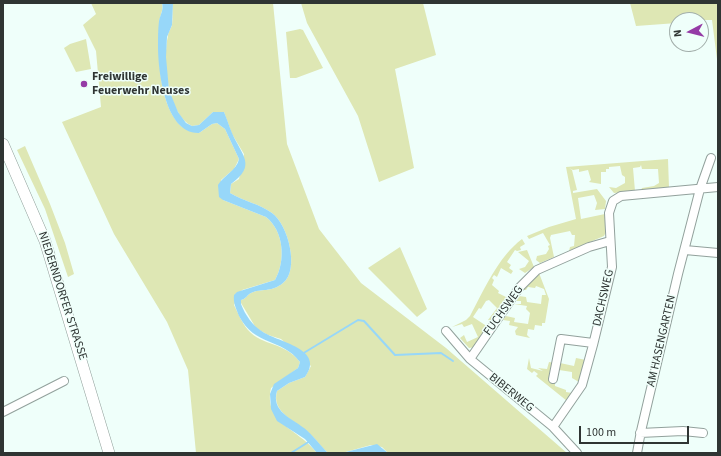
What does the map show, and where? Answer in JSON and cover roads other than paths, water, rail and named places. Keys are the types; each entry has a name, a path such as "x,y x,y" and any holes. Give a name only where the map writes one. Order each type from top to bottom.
{"main road":[{"name":"NIEDERNDORFER STRASSE","path":"3,144 45,241 109,453"}],"street":[{"name":"AM HASENGARTEN","path":"638,453 640,433 658,352 700,189 711,158"},
{"path":"700,189 718,187"},
{"name":"DACHSWEG","path":"553,427 582,385 612,267 609,213 613,200 621,196 700,189"},
{"name":"FUCHSWEG","path":"470,359 519,288 537,270 589,247 610,241"},
{"path":"685,250 718,252"},
{"name":"BIBERWEG","path":"446,330 470,359 553,427 577,453"},
{"path":"553,379 561,339 593,343"},
{"path":"3,412 64,381"},
{"path":"640,433 683,431 703,433"}],"water":[{"path":"162,3 173,3 172,25 167,37 166,57 169,90 178,112 186,123 192,126 199,125 213,112 224,112 245,160 244,171 231,184 230,193 272,213 283,227 287,237 291,258 291,268 288,277 279,286 251,293 241,300 241,304 250,320 259,330 298,348 305,353 309,360 310,367 305,377 289,383 277,391 277,404 283,413 304,428 328,453 317,453 305,439 277,421 271,409 270,394 274,384 298,368 300,362 293,354 260,338 245,326 235,306 234,295 237,292 275,280 281,264 282,255 280,238 277,230 266,217 219,197 218,185 233,170 239,159 225,129 217,123 212,124 199,133 187,131 178,123 171,113 162,85 158,57 158,27"},
{"path":"377,444 388,453 342,453"}],"waterway":[{"path":"302,354 358,320 364,321 395,355 441,353 453,361"},
{"path":"291,453 310,441"}],"place":[{"name":"Freiwillige Feuerwehr Neuses","path":"84,84"}]}
